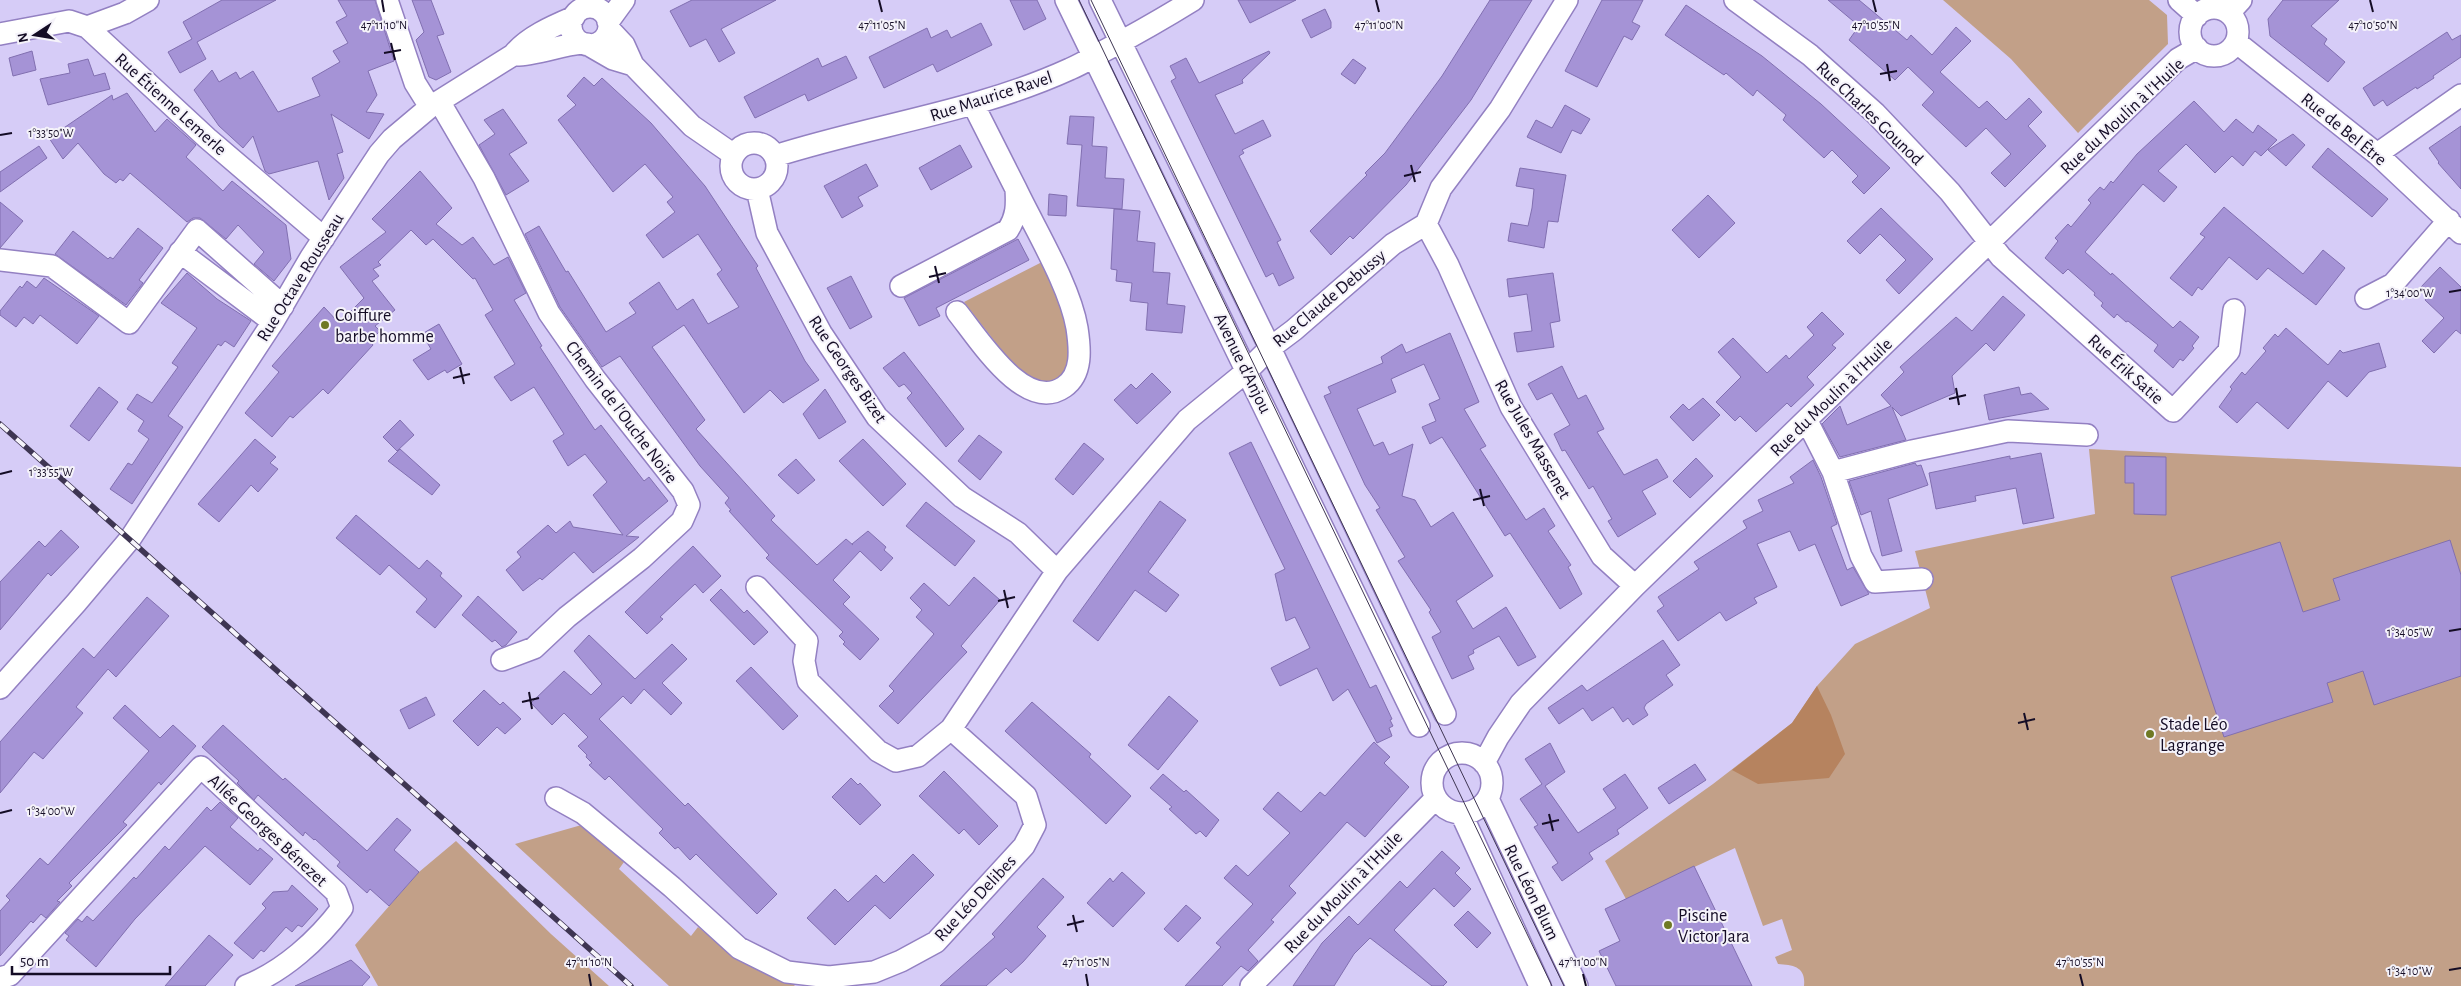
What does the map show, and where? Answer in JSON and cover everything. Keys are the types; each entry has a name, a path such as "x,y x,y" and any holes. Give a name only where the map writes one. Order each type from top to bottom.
{"street":[{"path":"0,34 69,21 87,27 125,13 148,0"},
{"path":"387,0 415,84 435,104"},
{"path":"584,43 593,44 603,39 608,26 624,0"},
{"name":"Avenue d'Anjou","path":"1066,0 1419,726"},
{"name":"Avenue d'Anjou","path":"1100,0 1270,348 1445,714"},
{"name":"Rue Maurice Ravel","path":"775,156 824,140 883,129 973,104 1071,69 1193,0"},
{"path":"1426,224 1441,188 1500,109 1567,0"},
{"name":"Rue Charles Gounod","path":"1735,0 1810,55 1875,113 1950,192 1990,243"},
{"path":"2179,0 2197,16"},
{"path":"2235,7 2236,42 2230,50 2223,54 2213,56 2204,54 2197,48 2191,38 2191,26 2197,16 2213,8 2235,7"},
{"path":"633,65 613,59 584,43 573,34 572,22 588,8 603,12 608,26 624,45 633,65 692,126 734,155"},
{"name":"Rue Octave Rousseau","path":"0,688 76,604 130,539 278,314 324,238 379,154 402,130 435,104 513,55 519,46 588,8"},
{"name":"Rue Étienne Lemerle","path":"87,27 207,138 324,238"},
{"name":"Rue de Bel Être","path":"2236,42 2377,154 2455,227 2393,284 2366,298"},
{"name":"Rue Octave Rousseau","path":"513,55 525,55 555,46 584,43"},
{"name":"Rue du Moulin à l'Huile","path":"1484,763 1498,737 1521,704 1635,586 2178,60 2197,48"},
{"path":"2377,154 2461,95"},
{"name":"Chemin de l'Ouche Noire","path":"435,104 484,178 549,313 594,379 683,491 689,505 682,521 642,558 568,617 534,648 502,660"},
{"path":"957,312 1005,371 1024,388 1040,394 1056,393 1071,383 1077,370 1080,352 1077,327 1070,301 973,104"},
{"path":"755,143 763,145 775,156 777,163 774,177 770,182 757,189 742,185 732,172 734,155 739,149 755,143"},
{"name":"Rue Georges Bizet","path":"757,189 768,233 821,333 877,417 962,497 1018,533 1057,571"},
{"path":"901,286 1008,230 1014,220 1017,205 1016,189"},
{"name":"Rue Claude Debussy","path":"1057,571 1187,420 1247,371 1270,348 1294,330 1392,244 1426,224"},
{"name":"Rue Jules Massenet","path":"1426,224 1448,265 1510,407 1602,556 1635,586"},
{"name":"Rue Érik Satie","path":"1990,243 2001,257 2173,411 2229,351 2234,310"},
{"path":"0,260 52,266 129,323 180,252 278,314"},
{"path":"1807,420 1833,472 1861,556 1875,582 1922,579"},
{"path":"1833,472 1912,450 2008,431 2087,434"},
{"path":"756,587 807,641 804,661 808,681 878,751 896,760 918,756 951,729 1057,571"},
{"name":"Rue Léo Delibes","path":"556,798 583,812 672,887 739,948 787,972 829,977 874,972 901,961 936,942 1024,846 1035,825 1026,796 951,729"},
{"path":"1454,754 1466,754 1476,757 1484,763 1492,780 1488,799 1474,811 1460,813 1447,809 1436,798 1432,779 1437,767 1445,759 1454,754"},
{"name":"Allée Georges Bénezet","path":"0,978 10,975 201,767 336,892 342,908 324,933 265,978 246,986"},
{"name":"Rue du Moulin à l'Huile","path":"1251,986 1436,798"},
{"name":"Rue Léon Blum","path":"1488,799 1577,986"},
{"name":"Rue Léon Blum","path":"1460,813 1540,986"}],"shaded area":[{"path":"1943,0 2149,0 2167,15 2168,44 2078,133 2011,59"},
{"path":"1044,261 1065,306 1071,369 1052,386 1036,384 1010,361 964,302"},
{"name":"Stade Léo Lagrange","path":"2089,449 2461,467 2461,986 1804,986 1803,975 1798,968 1778,964 1775,957 1792,950 1782,919 1763,926 1735,848 1626,899 1605,861 1713,784 1792,723 1817,686 1855,644 1930,608 1915,551 2095,514"},
{"path":"1817,686 1831,715 1845,754 1829,778 1758,784 1732,770 1792,723"},
{"path":"585,824 624,862 619,869 691,936 698,927 733,954 798,982 794,986 669,986 515,844"},
{"path":"456,841 551,934 609,986 378,986 355,945 419,872"}],"building":[{"path":"222,0 276,0 197,42 206,59 180,73 168,52 192,39 183,22"},
{"path":"338,0 375,0 394,61 368,71 377,95 366,112 384,114 369,139 331,114 343,152 337,154 344,178 329,200 318,161 269,174 265,171 253,136 243,148 219,126 194,90 212,70 219,82 236,72 240,79 253,71 278,112 320,96 312,78 340,62 333,51 348,43 336,22 347,16"},
{"path":"412,0 431,0 444,34 437,36 451,72 436,80 429,77 416,40 424,32"},
{"path":"692,0 776,0 721,29 735,53 719,62 706,39 690,47 670,11"},
{"path":"1010,0 1037,0 1046,19 1024,30"},
{"path":"1238,0 1296,0 1250,23"},
{"path":"1490,0 1532,0 1471,100 1406,185 1353,239 1350,236 1331,255 1310,231 1367,175 1365,173 1385,153 1442,76"},
{"path":"1602,0 1643,0 1632,22 1640,26 1632,40 1624,36 1597,87 1565,71"},
{"path":"1828,0 1859,0 1907,40 1911,35 1932,55 1956,27 1971,41 1940,72 1979,108 1987,101 2006,120 2029,98 2042,112 2028,126 2046,146 2005,187 1991,173 2011,154 1986,128 1966,147 1922,105 1934,92 1908,67 1895,80 1849,40 1859,26"},
{"path":"2283,0 2339,0 2311,26 2327,39 2324,44 2345,62 2328,82 2270,36 2268,19"},
{"path":"1686,5 1762,56 1821,104 1890,168 1864,194 1852,182 1858,176 1832,150 1824,158 1783,120 1786,115 1757,90 1753,96 1726,73 1724,75 1665,35"},
{"path":"1325,9 1331,22 1331,28 1311,38 1302,20"},
{"path":"981,23 992,45 937,72 933,64 884,88 869,57 927,28 931,38 947,30 951,38"},
{"path":"2447,32 2452,40 2461,35 2461,57 2433,76 2434,78 2387,106 2383,100 2374,106 2363,88"},
{"path":"32,51 36,70 13,76 9,58"},
{"path":"1269,51 1270,53 1242,80 1243,83 1215,95 1235,134 1263,120 1271,136 1242,150 1244,153 1239,156 1281,240 1277,242 1294,278 1279,286 1273,273 1266,277 1171,81 1176,78 1170,66 1186,58 1199,83"},
{"path":"846,56 857,78 808,101 805,94 755,118 744,97 818,58 822,67"},
{"path":"88,59 94,76 105,73 110,89 48,105 40,79 70,73 68,64"},
{"path":"1353,59 1366,68 1355,84 1341,74"},
{"path":"584,77 594,86 602,78 651,123 705,186 758,266 756,268 805,361 819,380 783,403 770,390 744,413 684,325 652,347 705,420 696,429 775,516 771,520 817,565 846,539 853,545 868,531 886,547 884,550 893,558 881,571 860,551 833,580 850,597 843,604 879,639 860,660 843,644 845,642 839,636 843,632 766,558 769,555 729,511 731,510 725,503 729,498 700,466 620,356 602,367 560,307 525,234 539,226 566,272 568,271 606,332 636,313 629,303 659,282 677,310 693,299 708,324 739,307 717,274 722,270 698,234 663,258 646,235 675,212 667,202 673,197 645,164 613,192 558,120 576,105 567,96"},
{"path":"127,93 155,132 167,119 196,145 186,157 223,191 232,181 286,225 291,259 274,281 254,264 264,252 238,225 226,239 200,218 193,218 187,222 130,173 123,181 120,179 116,183 104,174 78,143 63,159 49,138 112,95 113,100"},
{"path":"2194,101 2224,132 2236,119 2253,133 2258,125 2277,140 2261,156 2255,151 2243,166 2232,156 2215,173 2186,144 2158,171 2177,187 2164,202 2143,184 2085,252 2111,275 2112,273 2173,328 2180,321 2199,337 2192,346 2194,348 2183,361 2180,359 2173,368 2154,351 2158,345 2117,314 2114,318 2101,306 2103,303 2094,295 2095,293 2068,269 2063,274 2045,258 2058,241 2055,238 2068,224 2071,227 2091,203 2088,200 2100,187 2104,190 2111,181 2113,183 2137,154"},
{"path":"1565,105 1590,119 1581,134 1572,130 1561,153 1527,137 1536,120 1552,128"},
{"path":"503,109 527,143 509,154 529,181 506,195 479,145 495,134 484,120"},
{"path":"1070,116 1094,117 1092,146 1107,147 1105,178 1124,179 1122,209 1077,206 1082,145 1067,144"},
{"path":"2461,126 2461,189 2438,163 2429,148"},
{"path":"2293,134 2305,145 2286,166 2268,150"},
{"path":"960,145 972,167 931,190 919,168"},
{"path":"39,146 47,158 0,192 0,172"},
{"path":"2328,148 2388,199 2372,217 2312,167"},
{"path":"866,164 878,186 858,197 863,206 842,218 824,186"},
{"path":"1520,168 1566,175 1558,222 1548,221 1544,248 1508,241 1511,223 1528,226 1532,208 1534,189 1516,186"},
{"path":"420,171 452,208 436,224 462,245 473,237 494,265 508,257 526,293 514,300 542,346 540,347 568,390 595,430 601,425 644,481 649,477 668,501 626,536 639,537 593,573 574,552 542,580 540,578 523,591 506,570 521,557 517,552 548,525 556,533 570,521 573,527 623,535 593,495 607,482 585,454 568,466 553,441 564,434 534,387 511,401 494,377 515,364 485,315 493,310 475,278 473,279 433,239 426,245 411,230 378,262 381,265 373,269 379,276 372,281 395,310 375,326 380,331 370,341 373,345 328,394 323,389 293,418 290,416 272,437 245,413 279,372 272,366 324,307 339,323 364,298 340,267 386,232 372,219"},
{"path":"1049,194 1067,196 1066,216 1048,215"},
{"path":"1708,195 1735,223 1699,258 1672,230"},
{"path":"0,202 23,221 0,248"},
{"path":"2224,207 2303,274 2323,250 2345,268 2316,305 2268,268 2257,280 2229,257 2202,290 2198,287 2192,296 2170,278 2205,237 2200,234"},
{"path":"1881,208 1933,259 1899,294 1886,280 1906,260 1880,234 1860,254 1847,241"},
{"path":"1114,209 1140,211 1137,241 1155,243 1153,272 1170,273 1167,304 1185,306 1182,333 1146,330 1148,303 1130,301 1132,283 1116,281 1117,270 1111,269"},
{"path":"138,228 163,248 139,280 143,283 126,305 55,254 73,231 108,259 110,257 113,259"},
{"path":"1018,239 1029,260 936,308 940,316 919,326 904,298"},
{"path":"2440,267 2461,287 2461,334 2456,330 2434,353 2422,341 2444,318 2425,300 2428,296 2420,288"},
{"path":"187,273 217,299 251,321 234,347 225,341 221,346 218,344 168,416 183,427 132,504 110,489 128,463 132,465 149,439 138,431 144,421 127,409 137,394 152,403 178,367 172,363 197,328 161,303"},
{"path":"1553,273 1560,321 1550,323 1554,347 1517,352 1514,333 1532,331 1527,294 1509,297 1507,279"},
{"path":"851,276 872,317 850,329 827,288"},
{"path":"44,278 99,316 77,344 40,315 33,324 24,317 16,327 0,315 0,311 20,286 22,288 27,281 36,288"},
{"path":"2003,296 2025,315 1994,351 1986,343 1952,376 1955,393 1901,416 1892,407 1906,440 1840,457 1822,424 1840,406 1847,425 1891,406 1881,395 1904,372 1900,367 1956,317 1972,331"},
{"path":"1822,312 1844,334 1832,345 1836,348 1807,377 1814,385 1791,407 1787,403 1756,432 1740,416 1735,421 1716,402 1741,377 1718,352 1733,338 1767,373 1786,355 1789,359 1814,335 1807,327"},
{"path":"439,324 462,364 447,373 445,370 428,380 413,360 431,349 422,334"},
{"path":"2286,328 2328,365 2340,350 2343,353 2379,343 2386,367 2369,372 2347,397 2328,381 2288,429 2257,402 2237,423 2219,407 2232,389 2230,387 2242,372 2245,375 2266,351 2263,348 2275,334 2278,337"},
{"path":"1450,333 1479,402 1464,409 1486,446 1480,449 1526,520 1544,508 1555,526 1548,531 1571,565 1568,567 1582,594 1560,609 1510,533 1505,536 1442,437 1430,444 1422,427 1436,421 1429,404 1440,399 1424,364 1391,379 1396,392 1357,409 1374,446 1383,442 1389,455 1413,444 1402,496 1415,500 1431,527 1453,512 1493,576 1456,601 1473,629 1506,607 1536,657 1518,666 1499,636 1473,650 1474,653 1468,656 1474,669 1452,679 1432,637 1441,632 1429,612 1431,610 1398,561 1405,557 1376,510 1380,508 1365,485 1324,396 1331,393 1328,387 1383,363 1381,357 1402,344 1406,353"},
{"path":"904,352 964,429 946,447 907,398 912,393 904,384 899,387 883,368"},
{"path":"1562,366 1578,399 1586,395 1604,429 1597,432 1624,475 1657,459 1668,477 1642,491 1656,514 1618,537 1608,521 1612,519 1593,486 1589,489 1565,450 1562,451 1554,434 1570,425 1552,393 1537,400 1528,384"},
{"path":"1152,373 1171,392 1137,424 1114,400 1131,384 1136,389"},
{"path":"99,387 118,402 89,441 70,426"},
{"path":"2019,387 2021,395 2031,393 2049,409 1989,420 1984,395"},
{"path":"825,389 846,422 819,439 803,414"},
{"path":"1703,398 1720,415 1693,441 1670,417 1683,404 1689,410"},
{"path":"400,420 414,435 397,451 383,437"},
{"path":"979,435 1002,452 980,480 958,461"},
{"path":"255,439 276,457 270,463 278,469 258,492 251,485 219,522 198,504"},
{"path":"863,439 906,484 883,506 839,461"},
{"path":"1251,442 1370,688 1376,685 1392,719 1390,720 1393,726 1389,728 1392,736 1377,743 1348,689 1333,701 1317,668 1280,686 1271,668 1310,648 1295,617 1286,621 1275,574 1285,569 1229,453"},
{"path":"1084,443 1104,459 1073,495 1055,479"},
{"path":"400,449 440,485 432,495 388,461"},
{"path":"2041,453 2054,518 2023,524 2016,488 1975,496 1976,501 1936,509 1929,473 2010,456 2010,459"},
{"path":"2125,456 2166,457 2166,515 2134,514 2134,483 2125,483"},
{"path":"1696,458 1713,476 1690,498 1673,481"},
{"path":"796,459 815,480 798,494 778,475"},
{"path":"1813,460 1821,477 1837,524 1831,527 1847,570 1853,567 1869,594 1841,606 1815,544 1799,551 1790,531 1757,544 1777,587 1754,598 1757,603 1726,621 1720,612 1678,641 1657,611 1664,606 1658,597 1699,569 1694,562 1747,528 1743,521 1763,511 1758,500 1794,483 1790,477"},
{"path":"1915,463 1917,466 1921,465 1928,485 1888,499 1902,551 1882,556 1871,511 1861,515 1849,481"},
{"path":"1160,501 1186,520 1148,572 1179,595 1166,612 1135,590 1098,641 1073,621"},
{"path":"926,502 975,541 955,566 906,526"},
{"path":"356,515 419,569 427,560 442,573 440,576 462,596 435,628 416,612 427,599 389,565 380,575 336,538"},
{"path":"61,530 79,547 51,576 48,573 0,630 0,582 39,541 45,547"},
{"path":"2450,540 2461,575 2461,676 2374,705 2363,671 2327,683 2333,702 2224,737 2171,577 2280,542 2303,612 2340,600 2333,579"},
{"path":"693,546 721,576 703,593 695,584 660,617 663,619 647,634 625,612"},
{"path":"974,577 1000,600 961,646 967,652 898,724 879,706 894,691 889,686 934,634 916,617 922,610 910,598 924,583 949,606"},
{"path":"721,589 744,613 747,610 768,632 754,645 710,600"},
{"path":"478,596 517,632 506,645 502,647 495,640 492,642 462,615"},
{"path":"147,597 169,616 116,677 108,669 76,707 83,713 43,759 34,752 0,793 0,742 83,648 94,658"},
{"path":"589,635 635,679 672,644 687,659 662,683 682,703 671,715 644,689 631,704 623,696 599,719 685,806 688,803 777,894 757,914 696,854 690,860 678,847 675,849 659,833 663,829 609,776 605,780 589,765 592,763 578,746 588,737 564,713 552,725 531,703 564,671 591,695 602,684 574,651"},
{"path":"1663,640 1680,665 1666,675 1673,685 1646,704 1644,708 1648,715 1633,725 1628,718 1623,722 1613,707 1592,721 1583,708 1559,724 1548,708 1582,685 1587,691"},
{"path":"751,667 798,716 783,730 736,681"},
{"path":"484,690 500,705 503,702 521,719 505,734 497,727 478,746 453,721"},
{"path":"1169,696 1198,721 1158,770 1128,745"},
{"path":"426,697 435,715 409,729 400,710"},
{"path":"1032,702 1091,754 1089,757 1131,796 1106,824 1005,731"},
{"path":"125,705 160,738 173,725 196,746 161,785 159,782 123,822 127,825 69,883 72,886 57,901 60,902 46,918 41,914 33,923 31,921 0,956 0,911 10,900 6,896 40,858 48,865 149,751 113,718"},
{"path":"223,725 283,780 285,778 367,851 397,818 411,830 394,850 419,872 389,906 370,889 367,893 337,866 340,862 315,839 305,832 303,836 258,795 254,800 237,783 239,781 202,747"},
{"path":"1374,742 1390,757 1384,763 1409,787 1365,837 1347,822 1289,886 1296,893 1271,920 1274,922 1248,950 1258,961 1248,971 1241,966 1222,986 1185,986 1221,947 1216,943 1253,904 1224,878 1236,865 1248,876 1290,833 1263,809 1278,792 1301,812 1320,792 1325,796"},
{"path":"1550,743 1565,772 1545,786 1578,833 1616,808 1603,789 1625,774 1648,808 1617,830 1619,834 1589,853 1593,859 1562,881 1552,867 1558,863 1534,827 1538,825 1520,799 1542,784 1525,759"},
{"path":"1695,764 1706,780 1669,804 1658,788"},
{"path":"944,771 998,826 979,845 964,829 959,834 919,796"},
{"path":"1163,774 1184,792 1186,790 1219,820 1206,837 1200,831 1196,834 1169,809 1172,807 1150,788"},
{"path":"851,778 858,785 860,783 881,805 860,825 832,797"},
{"path":"220,802 238,818 230,827 258,851 260,848 273,859 250,885 205,846 135,919 96,967 66,940 69,936 65,933 78,919 82,922 87,916 93,921 134,877 136,879 165,846 169,850 207,807 211,811"},
{"path":"1442,851 1460,868 1455,873 1471,889 1454,907 1434,888 1394,930 1447,982 1443,986 1432,986 1370,938 1354,954 1334,986 1293,986 1322,943 1349,916 1358,925 1400,881 1407,888"},
{"path":"913,854 934,875 890,919 875,905 835,945 807,918 835,889 848,902 876,875 884,883"},
{"name":"Piscine Victor Jara","path":"1694,866 1752,986 1616,986 1599,951 1620,941 1605,909"},
{"path":"1122,872 1145,893 1113,927 1087,903 1110,878 1113,882"},
{"path":"1043,878 1064,897 1037,927 1046,936 1023,962 1011,973 1006,968 986,986 940,986 995,937 992,934"},
{"path":"292,885 318,909 302,927 298,925 292,932 286,927 264,952 261,950 253,959 234,943 266,908 262,904 273,892 288,891"},
{"path":"1186,905 1201,918 1178,942 1164,929"},
{"path":"1468,911 1491,933 1477,948 1454,925"},
{"path":"209,935 233,955 205,986 165,986"},
{"path":"351,960 370,977 362,986 295,986"}],"tram line":[{"path":"1079,0 1552,986"},
{"path":"1091,0 1564,986"}],"railway":[{"path":"0,424 631,986"}],"place":[{"name":"Coiffure barbe homme","path":"325,325"},
{"name":"Stade Léo Lagrange","path":"2150,734"},
{"name":"Piscine Victor Jara","path":"1668,925"}]}
